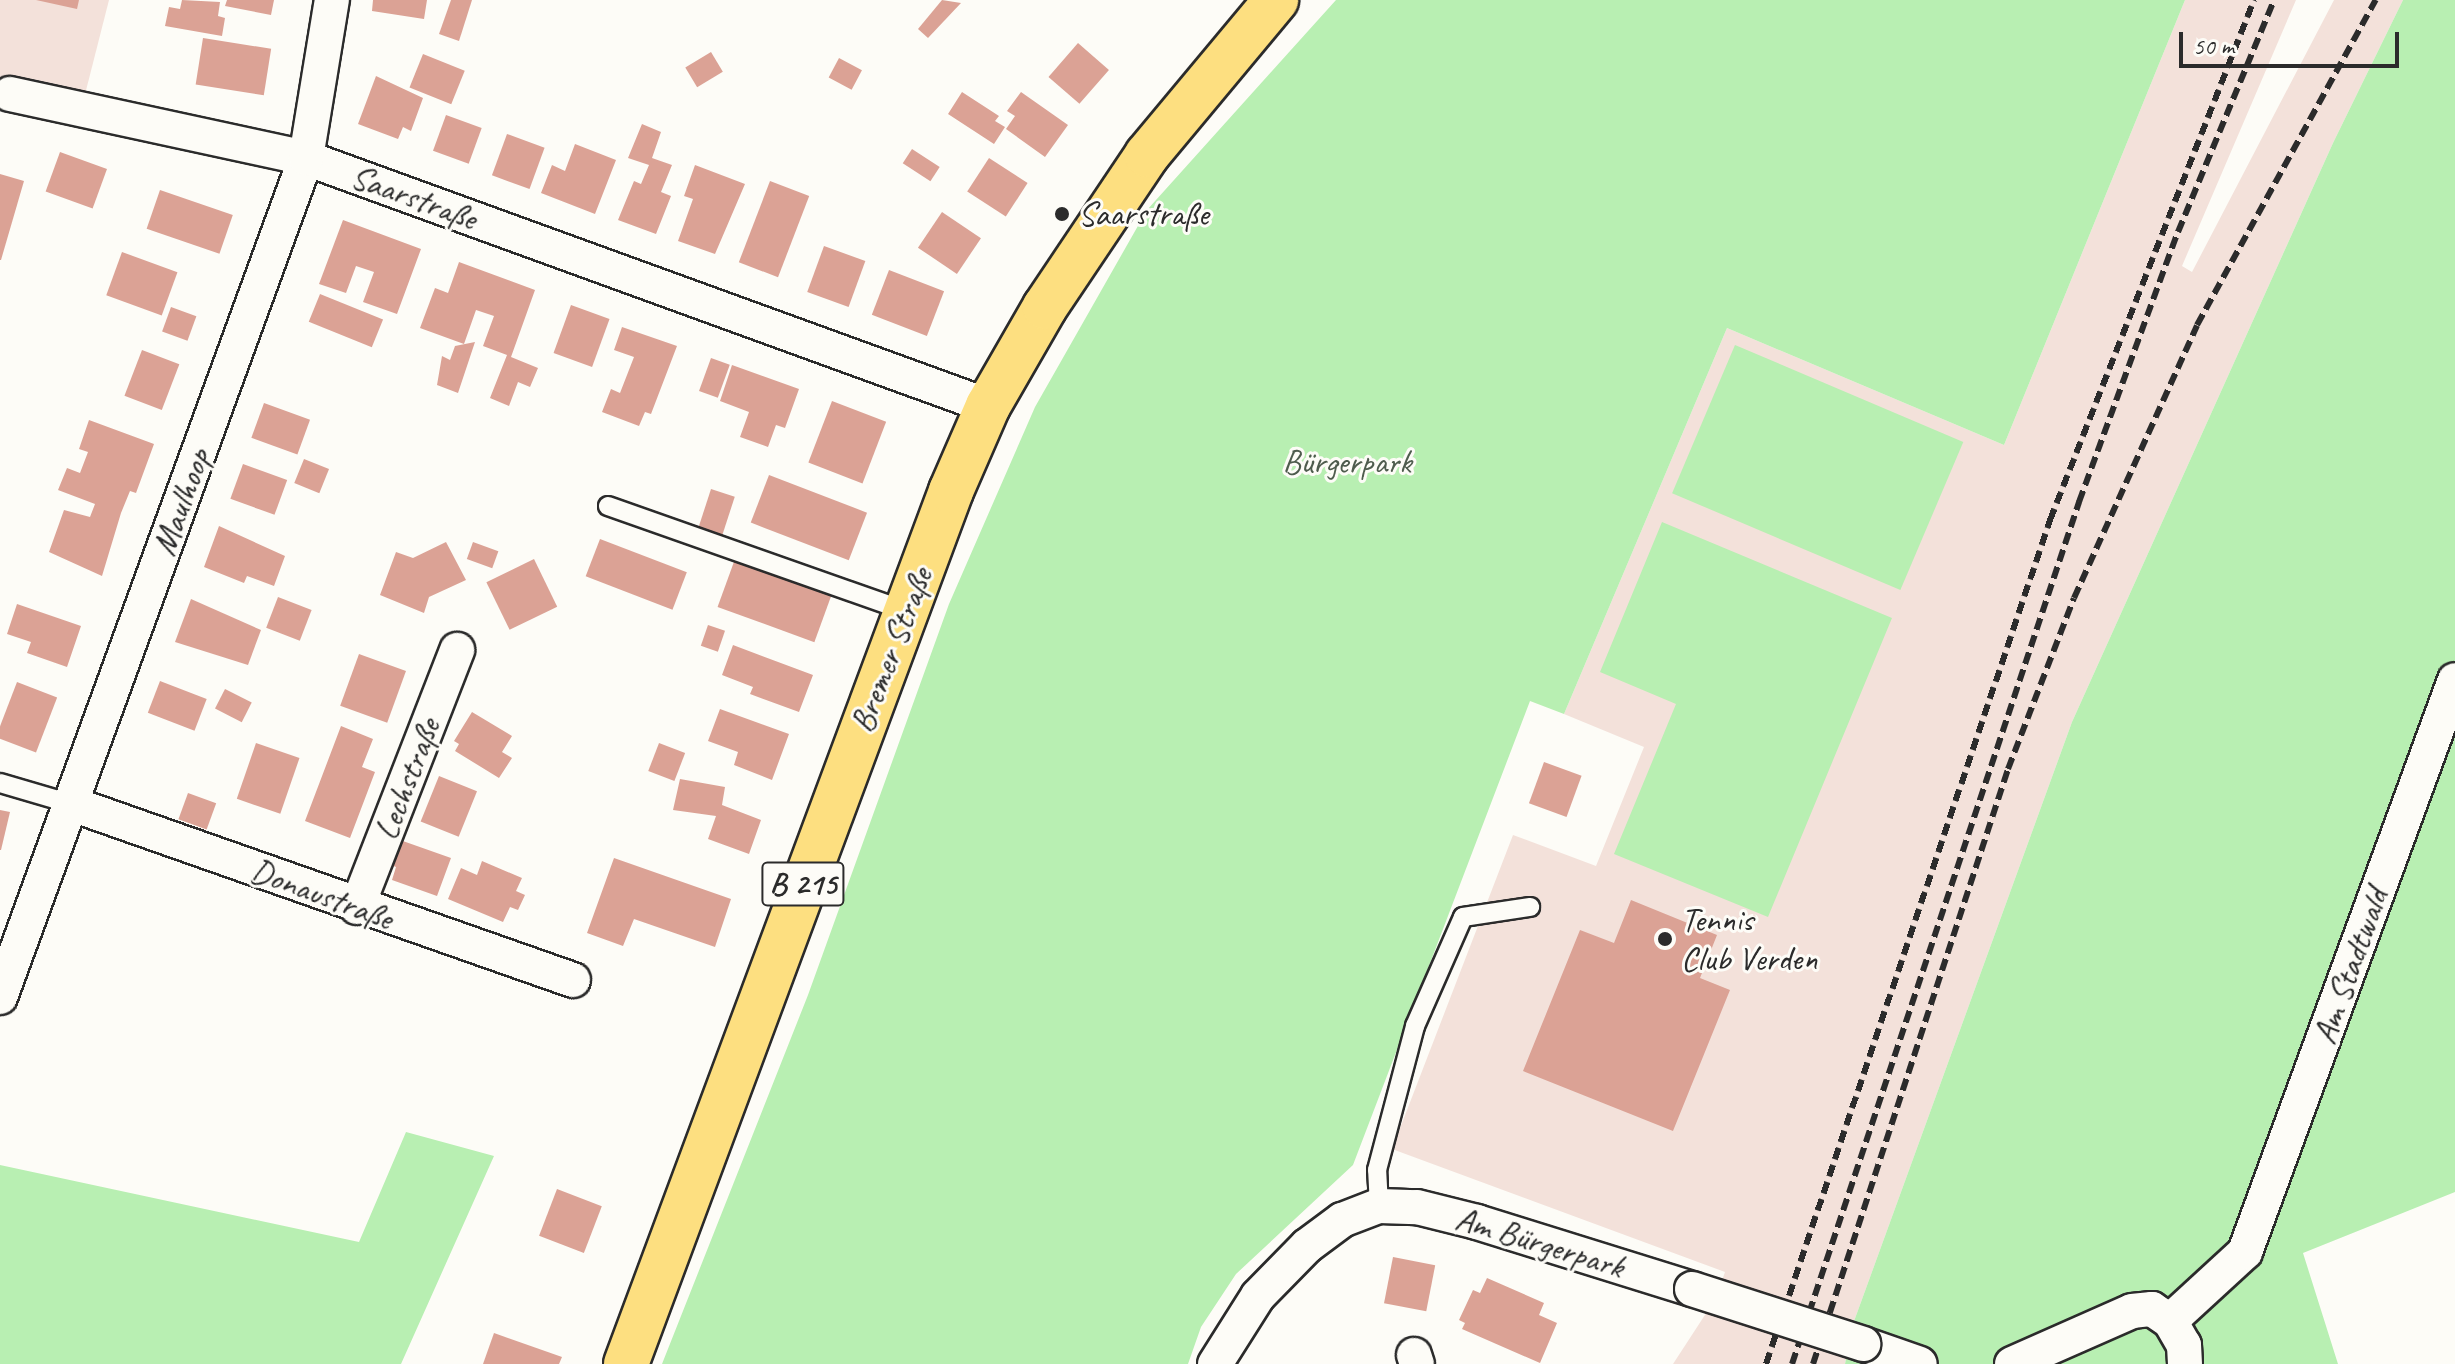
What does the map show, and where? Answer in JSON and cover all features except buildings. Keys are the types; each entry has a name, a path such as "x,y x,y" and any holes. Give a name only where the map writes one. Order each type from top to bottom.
{"main road":[{"name":"Bremer Straße","path":"626,1364 906,611 988,406 1076,258 1147,155 1276,0"}],"street":[{"name":"Maulhoop","path":"0,997 306,158 332,0"},
{"name":"Saarstraße","path":"10,94 306,158 988,406"},
{"name":"Lechstraße","path":"357,907 457,650"},
{"name":"Am Stadtwald","path":"2170,1321 2245,1252 2455,680"},
{"name":"Donaustraße","path":"72,804 357,907 573,980"},
{"name":"Am Bürgerpark","path":"1215,1364 1258,1296 1307,1246 1342,1220 1379,1206 1417,1207 1477,1222 1920,1364"},
{"path":"2012,1364 2132,1311 2152,1309 2170,1321 2184,1345 2185,1364"}],"lane":[{"path":"608,506 906,611"},
{"path":"0,783 72,804"},
{"path":"1379,1206 1377,1170 1415,1026 1463,917 1530,907"}],"shaded area":[{"path":"0,0 109,0 79,118 0,103"},
{"path":"2185,0 2296,0 2182,266 2192,272 2334,0 2403,0 2333,143 2072,722 1853,1324 1845,1364 1673,1364 1716,1298 1725,1272 1392,1149 1513,835 1596,866 1644,747 1564,714 1727,328 2004,445"}],"green space":[{"name":"Bürgerpark","path":"1336,0 2185,0 2004,445 1727,328 1564,714 1530,701 1353,1165 1236,1274 1201,1327 1188,1364 662,1364 808,995 949,604 1035,407 1147,210"},
{"path":"2403,0 2455,0 2455,1192 2303,1253 2338,1364 1845,1364 1853,1324 2072,722 2333,143"},
{"path":"1735,345 1963,442 1900,590 1672,493"},
{"path":"1662,522 1892,618 1768,917 1614,854 1676,704 1600,672"},
{"path":"406,1132 494,1156 401,1364 0,1364 0,1165 359,1242"}],"railway":[{"path":"1766,1364 2050,520 2254,0"},
{"path":"1792,1364 2079,502 2178,232 2274,0"},
{"path":"1813,1364 2008,769 2074,598 2197,325 2376,0"}],"place":[{"name":"Saarstraße","path":"1062,214"},
{"name":"Tennis Club Verden","path":"1665,939"}]}
